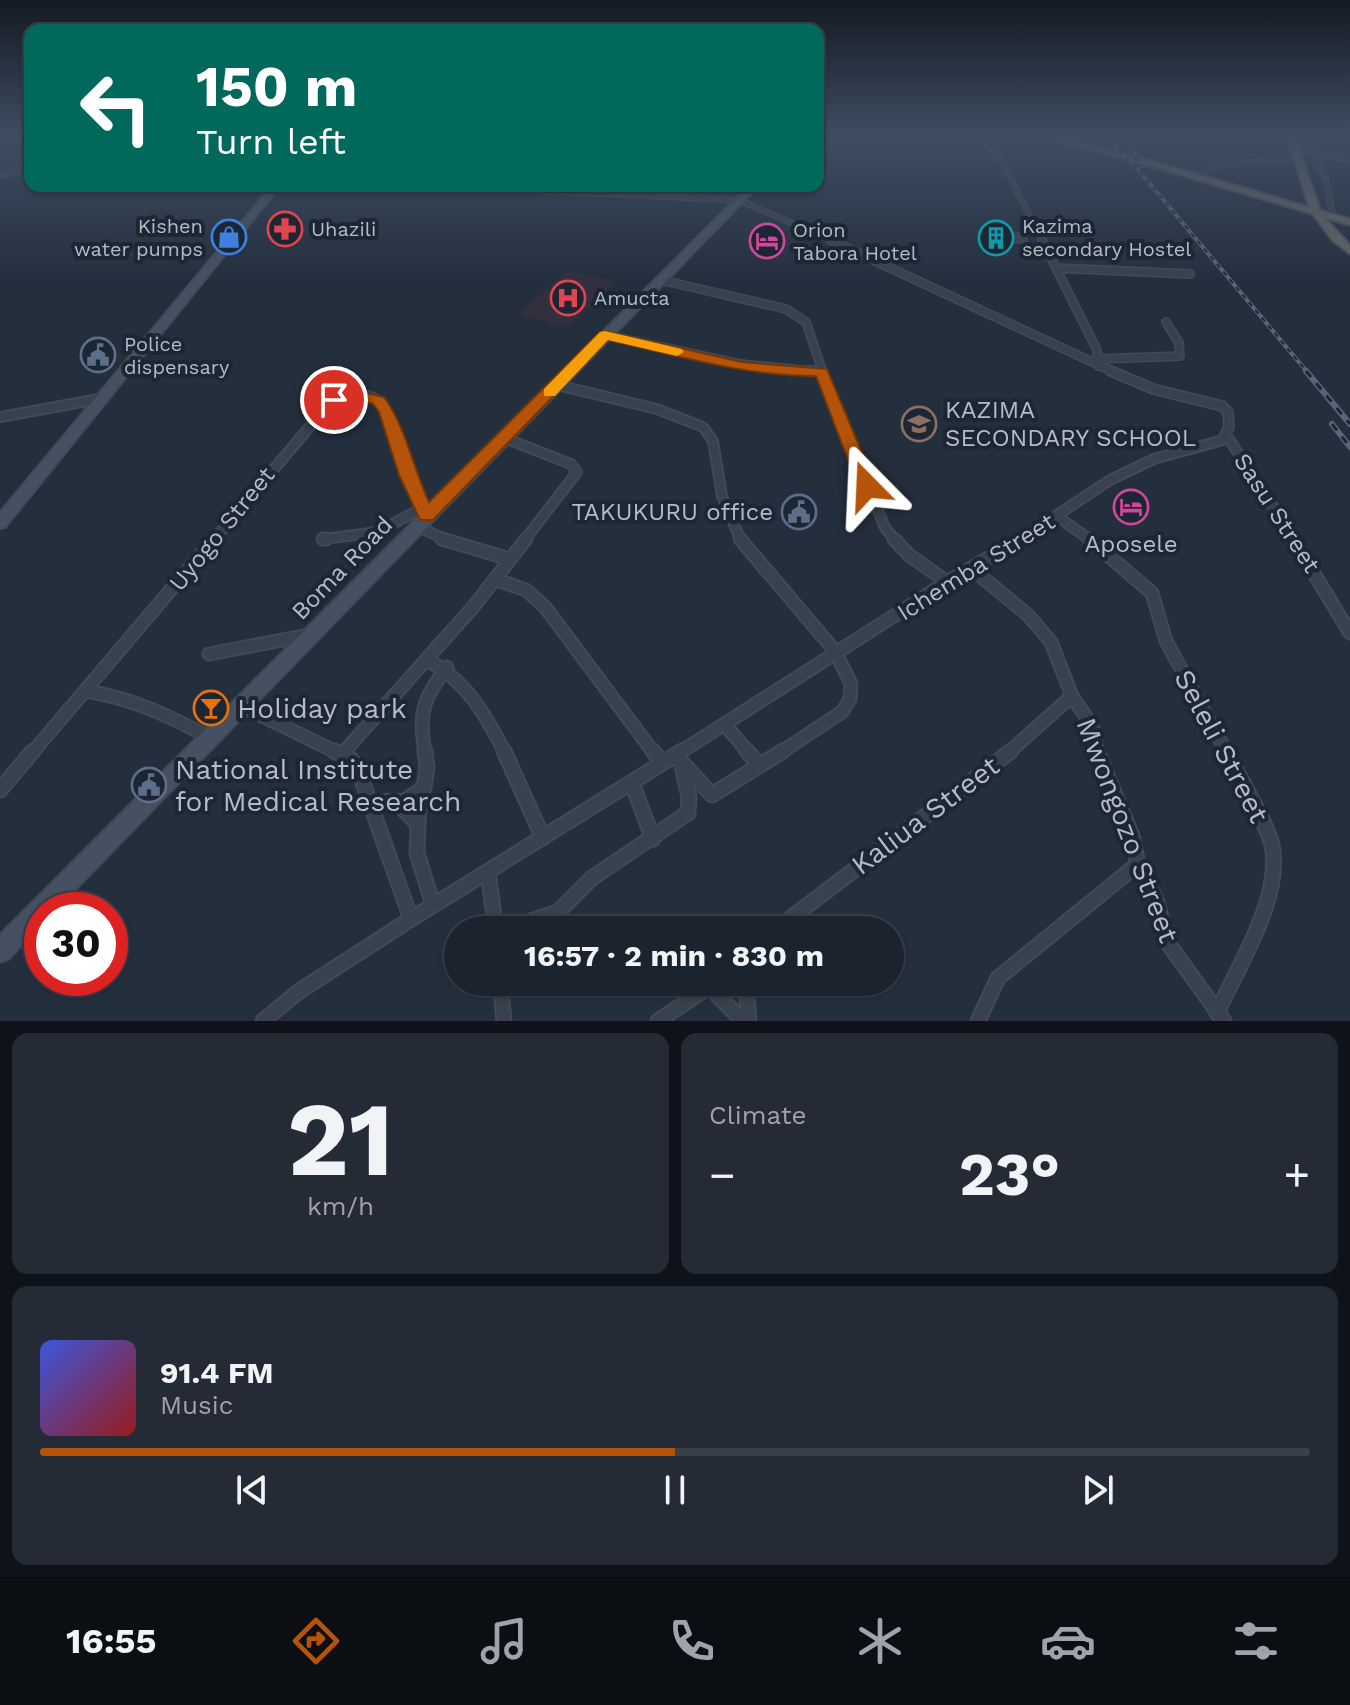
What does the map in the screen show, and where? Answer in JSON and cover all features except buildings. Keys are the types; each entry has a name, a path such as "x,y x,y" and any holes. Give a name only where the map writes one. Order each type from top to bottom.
{"highway":[{"path":"1223,185 1350,222"},
{"path":"1305,185 1313,211 1324,227 1350,251"}],"main road":[{"path":"0,523 271,192"},
{"name":"Boma Road","path":"0,951 312,634 421,516 504,438 748,192"}],"street":[{"path":"1014,185 1099,363"},
{"path":"1327,185 1333,217"},
{"path":"586,192 739,200 1173,396 1225,408 1230,424 1227,436"},
{"path":"1056,268 1190,274"},
{"path":"661,280 797,314 806,322 822,372 885,528 909,555 947,582"},
{"path":"1099,363 1180,356 1178,338 1166,322"},
{"path":"605,335 742,367 775,372 822,372"},
{"path":"557,385 700,424 708,431 716,448 722,497 736,532 785,596 838,654 852,695 849,706 719,793 712,795 678,759"},
{"name":"Uyogo Street","path":"0,790 285,452 334,400 357,396 379,401 387,412 421,516"},
{"path":"0,415 104,398"},
{"name":"Ichemba Street","path":"263,1021 298,992 411,919 662,763 678,759 725,725 947,582 1058,517 1110,480 1154,459 1214,443 1227,436"},
{"name":"Sasu Street","path":"1227,436 1326,589 1350,633"},
{"path":"343,753 497,580 560,497 577,468 504,438"},
{"path":"323,539 378,532 421,516 440,538 510,559"},
{"name":"Seleli Street","path":"1058,517 1090,539 1152,593 1169,648 1205,709 1272,844 1270,898 1221,1017"},
{"name":"Mwongozo Street","path":"972,569 1041,628 1056,652 1072,696 1092,726 1099,758 1132,836 1138,864 1156,900 1170,946 1221,1017"},
{"path":"497,580 526,590 545,607 662,763"},
{"path":"209,654 312,634"},
{"path":"427,660 447,667 500,744 543,838"},
{"path":"433,905 418,862 419,793 428,778 429,767 421,716 429,692 447,667"},
{"path":"86,691 126,697 148,705 210,738"},
{"name":"Kaliua Street","path":"793,916 1008,753 1072,696"},
{"path":"242,706 343,753 358,769 411,919"},
{"path":"725,725 759,765"},
{"path":"546,916 558,912 592,878 653,839 690,808 678,759"},
{"path":"632,783 653,839"},
{"path":"369,802 396,802 419,793"},
{"path":"396,802 417,823"},
{"path":"978,1021 998,978 1138,864"},
{"path":"488,872 494,916"},
{"path":"501,996 504,1021"},
{"path":"658,1021 695,996"},
{"path":"724,996 746,1021"},
{"path":"746,996 746,1021"}],"shaded area":[{"name":"Amucta","path":"568,271 615,282 568,327 518,314"}],"railway":[{"path":"1151,185 1308,373"},
{"path":"1306,371 1350,424"},
{"path":"1332,424 1350,447"}],"slow traffic":[{"path":"549,393 605,335 677,352"}],"place":[{"name":"Uhazili","path":"285,229"},
{"name":"Kishen water pumps","path":"229,237"},
{"name":"Kazima secondary Hostel","path":"996,238"},
{"name":"Orion Tabora Hotel","path":"767,241"},
{"name":"Amucta","path":"568,298"},
{"name":"Police dispensary","path":"98,355"},
{"name":"KAZIMA SECONDARY SCHOOL","path":"919,424"},
{"name":"Aposele","path":"1131,507"},
{"name":"TAKUKURU office","path":"799,512"},
{"name":"Holiday park","path":"211,708"},
{"name":"National Institute for Medical Research","path":"149,785"}],"route":[{"path":"334,400 347,396 370,396 379,401 387,412 407,475 426,515 605,335 742,367 775,372 822,372 867,486"}]}
